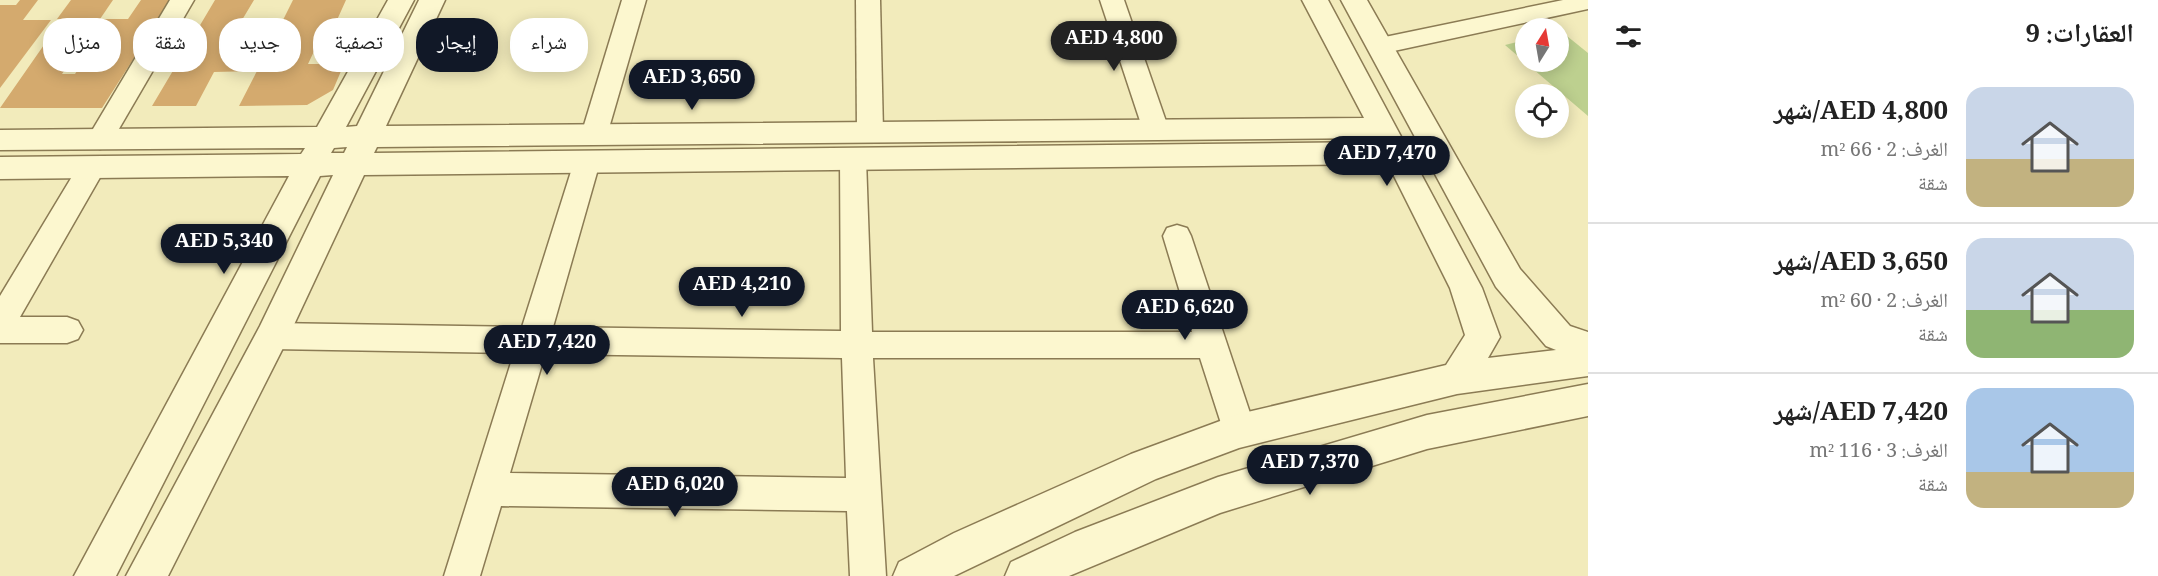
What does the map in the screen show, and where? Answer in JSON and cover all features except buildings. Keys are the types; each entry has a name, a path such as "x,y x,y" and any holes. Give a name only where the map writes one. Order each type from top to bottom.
{"street":[{"path":"100,139 182,0"},
{"path":"94,576 310,165 401,0"},
{"path":"146,576 272,336 432,0"},
{"path":"462,576 634,0"},
{"path":"868,0 870,132"},
{"path":"1112,0 1156,130"},
{"path":"1315,0 1391,141 1466,288 1483,337 1457,378"},
{"path":"1354,0 1508,278 1558,336 1588,347"},
{"path":"1380,46 1588,3"},
{"path":"0,168 310,165 360,151 591,148 870,132 1156,130 1391,141"},
{"path":"0,140 326,137 360,151"},
{"path":"591,148 853,159 1391,141"},
{"path":"853,159 857,345 868,576"},
{"path":"0,323 92,167"},
{"path":"1177,236 1239,431"},
{"path":"0,330 67,330"},
{"path":"272,336 857,345 1212,345"},
{"path":"913,576 968,547 1144,466 1239,431 1457,378 1588,361"},
{"path":"1025,576 1075,552 1218,495 1427,432 1588,400"},
{"path":"488,489 864,495"}],"green space":[{"path":"1569,38 1588,53 1588,116 1569,100 1569,84 1551,84 1537,72 1569,72"},
{"path":"1515,42 1515,54 1505,45"}]}
